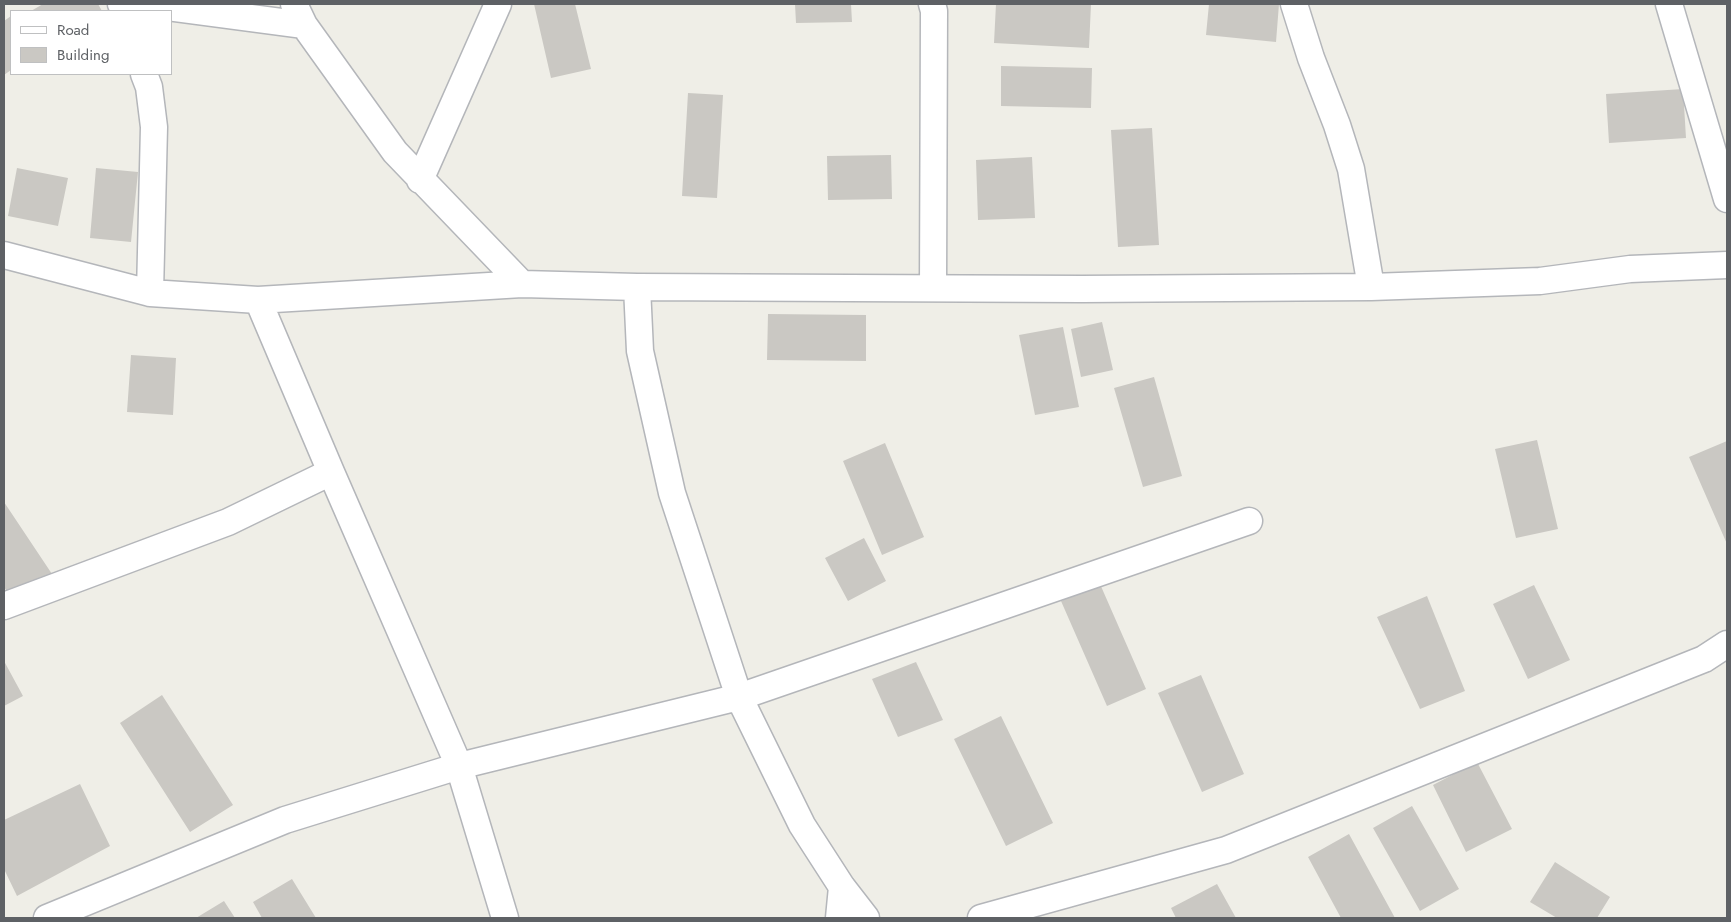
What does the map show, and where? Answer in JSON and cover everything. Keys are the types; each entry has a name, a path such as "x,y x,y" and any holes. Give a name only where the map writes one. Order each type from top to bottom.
{"street":[{"path":"145,4 299,14 395,152 522,284"},
{"path":"420,180 498,4"},
{"path":"932,4 934,11 933,288"},
{"path":"1294,4 1311,58 1337,125 1351,169 1371,287"},
{"path":"1670,4 1727,199"},
{"path":"144,75 149,87 154,127 150,293"},
{"path":"4,255 150,293 258,300 522,284 637,287 1371,287 1540,281 1630,269 1727,265"},
{"path":"637,287 640,351 672,492 739,697 802,825 842,887 866,918"},
{"path":"258,300 459,766 505,918"},
{"path":"4,606 228,522 331,472"},
{"path":"47,918 285,820 459,766 739,697 1249,521"},
{"path":"981,918 1226,850 1704,659 1727,644"},
{"path":"839,918 842,887"}],"building":[{"path":"43,4 98,4 101,10 33,10"},
{"path":"534,4 575,4 591,69 551,78"},
{"path":"795,4 851,4 852,22 796,23"},
{"path":"996,4 1091,4 1089,48 994,43"},
{"path":"1209,4 1279,4 1276,42 1206,35"},
{"path":"10,17 10,71 4,75 4,21"},
{"path":"1001,66 1092,68 1091,108 1001,106"},
{"path":"1683,89 1686,138 1609,143 1606,94"},
{"path":"688,93 723,95 717,198 682,196"},
{"path":"1152,128 1159,245 1118,247 1111,130"},
{"path":"891,155 892,199 828,200 827,156"},
{"path":"1032,157 1035,218 978,220 976,160"},
{"path":"17,168 68,178 58,226 8,216"},
{"path":"96,168 138,172 131,242 90,238"},
{"path":"768,314 866,315 866,361 767,360"},
{"path":"1102,322 1113,370 1081,377 1071,329"},
{"path":"1063,327 1079,407 1035,415 1019,335"},
{"path":"131,355 176,358 173,415 127,412"},
{"path":"1154,377 1182,476 1143,487 1114,388"},
{"path":"1537,440 1558,529 1516,538 1495,449"},
{"path":"1727,441 1727,544 1689,457"},
{"path":"885,443 924,537 882,555 843,461"},
{"path":"4,502 52,574 13,601 4,587"},
{"path":"864,538 886,581 848,601 825,558"},
{"path":"1100,584 1146,689 1107,706 1061,601"},
{"path":"1534,585 1570,660 1528,679 1493,604"},
{"path":"1427,596 1465,691 1420,709 1377,617"},
{"path":"4,661 23,696 4,706"},
{"path":"916,662 943,720 898,737 872,679"},
{"path":"1201,675 1244,774 1202,792 1158,693"},
{"path":"162,695 233,805 190,832 120,723"},
{"path":"1001,716 1053,823 1006,846 954,739"},
{"path":"1477,762 1512,829 1466,852 1433,785"},
{"path":"80,784 110,846 17,896 4,869 4,820"},
{"path":"1412,806 1459,889 1420,911 1373,828"},
{"path":"1349,834 1395,918 1341,918 1308,857"},
{"path":"1555,862 1610,897 1597,918 1557,918 1530,902"},
{"path":"292,879 316,918 262,918 253,902"},
{"path":"1217,884 1236,918 1176,918 1171,908"},
{"path":"224,901 235,918 196,918"}]}
